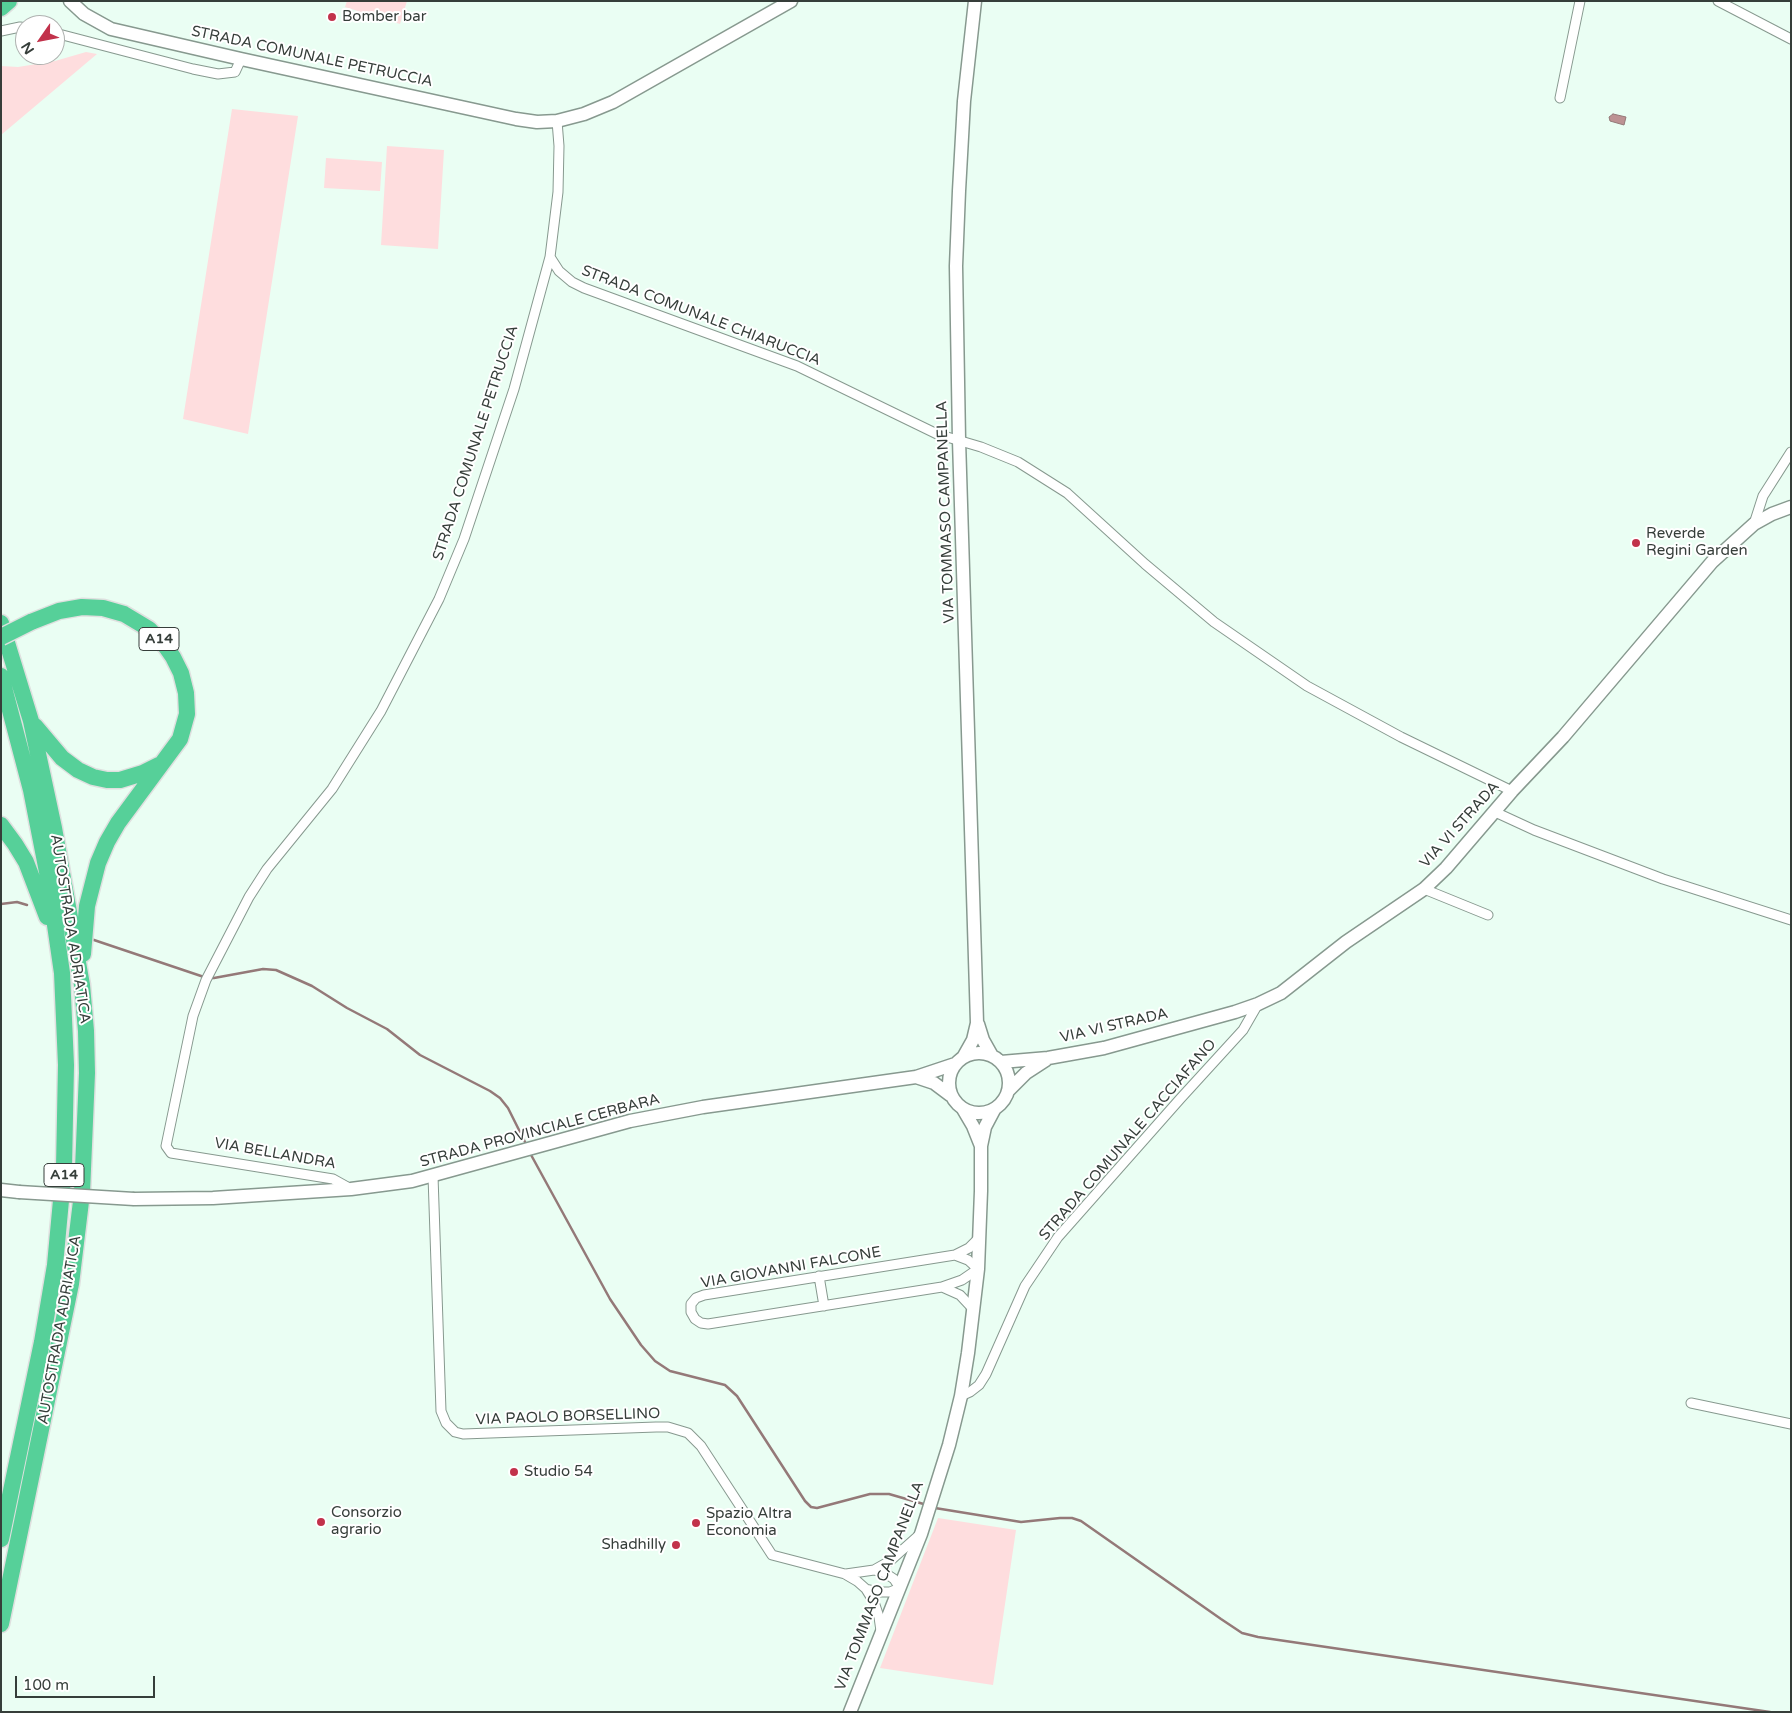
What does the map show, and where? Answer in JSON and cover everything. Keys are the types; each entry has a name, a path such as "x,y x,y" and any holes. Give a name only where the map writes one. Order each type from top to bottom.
{"highway":[{"path":"1,8 9,1"},
{"name":"A14","path":"1,637 31,622 68,608 103,608 119,612 149,629 162,642 173,657 181,673 186,690 187,709 180,739 160,764 114,830 96,870 89,896 85,923 82,985"},
{"name":"AUTOSTRADA ADRIATICA","path":"1,623 31,721 54,828 82,985 87,1073 84,1170 78,1234 66,1315 1,1624"},
{"name":"AUTOSTRADA ADRIATICA","path":"1,676 19,738 35,807 61,958 66,1093 65,1151 55,1265 42,1342 1,1539"},
{"name":"A14","path":"31,721 62,758 78,770 93,777 107,780 124,779 143,774 160,764"},
{"name":"A14","path":"1,825 22,855 32,877 61,958"}],"main road":[{"name":"STRADA COMUNALE PETRUCCIA","path":"70,1 84,14 111,29 241,59 537,122 557,121 584,114 613,102 791,1"},
{"name":"VIA TOMMASO CAMPANELLA","path":"975,1 964,101 958,191 956,266 978,1023 983,1040 996,1059"},
{"name":"VIA VI STRADA","path":"996,1059 1048,1058 1104,1048 1235,1012 1258,1004 1281,992 1346,942 1424,889 1446,868 1512,791 1563,737 1712,562 1754,524 1772,514 1791,507"},
{"name":"VIA TOMMASO CAMPANELLA","path":"959,1060 973,1040 978,1023"},
{"name":"STRADA PROVINCIALE CERBARA","path":"351,1189 412,1182 630,1121 916,1077 978,1053 996,1059"},
{"name":"VIA VI STRADA","path":"1008,1091 1026,1073 1048,1058"},
{"path":"959,1060 950,1074 948,1085 950,1095 955,1103 963,1109 980,1114 994,1110 1003,1102 1008,1091 1008,1075 996,1059"},
{"path":"916,1077 934,1083 950,1095"},
{"name":"VIA TOMMASO CAMPANELLA","path":"963,1109 974,1126 980,1146"},
{"name":"VIA TOMMASO CAMPANELLA","path":"850,1712 921,1534 949,1445 961,1396 978,1269 980,1146 984,1127 994,1110"},
{"name":"VIA BELLANDRA","path":"1,1190 134,1198 213,1198 351,1189"}],"street":[{"path":"1560,98 1580,1"},
{"path":"1718,1 1791,39"},
{"path":"1,31 15,28"},
{"path":"65,36 218,74 235,72 241,59"},
{"name":"STRADA COMUNALE PETRUCCIA","path":"208,977 249,897 267,869 332,789 381,711 439,598 464,539 511,398 550,257 558,192 559,146 557,121"},
{"name":"STRADA COMUNALE CHIARUCCIA","path":"550,257 559,271 572,282 584,288 797,366 937,434 981,447 1018,462 1067,493 1144,564 1214,622 1307,686 1401,737 1512,791"},
{"path":"1754,524 1763,496 1791,452"},
{"path":"1763,496 1772,514"},
{"path":"1495,812 1534,830 1671,882 1791,920"},
{"path":"1424,889 1488,914"},
{"name":"VIA BELLANDRA","path":"208,977 193,1016 166,1146 170,1153 334,1179 351,1189"},
{"name":"STRADA COMUNALE CACCIAFANO","path":"961,1396 979,1385 986,1374 1025,1286 1058,1237 1243,1030 1258,1004"},
{"name":"VIA PAOLO BORSELLINO","path":"433,1176 441,1411 446,1423 455,1432 463,1434 656,1427 688,1433 701,1446 772,1555 845,1574 857,1581 866,1589 874,1602 882,1634"},
{"name":"VIA GIOVANNI FALCONE","path":"978,1269 962,1280 942,1286 708,1324 701,1323 695,1319 691,1312 691,1304 696,1298 704,1295 955,1255 969,1248 980,1237"},
{"path":"955,1255 968,1260 978,1269"},
{"path":"820,1276 824,1306"},
{"path":"942,1286 960,1294 974,1310"},
{"path":"1691,1403 1791,1424"},
{"name":"VIA PAOLO BORSELLINO","path":"845,1574 874,1570 890,1561 921,1534"},
{"path":"874,1570 885,1572 900,1588"},
{"name":"VIA PAOLO BORSELLINO","path":"866,1589 890,1592 900,1588"}],"shaded area":[{"path":"347,1 407,1 400,24 345,7"},
{"path":"86,52 97,54 1,135 1,66 65,65 65,58"},
{"path":"232,109 298,116 248,434 183,419"},
{"path":"1613,114 1626,117 1624,125 1610,121 1609,117"},
{"path":"387,146 444,150 438,249 381,245"},
{"path":"326,158 382,162 380,191 324,188"},
{"path":"938,1518 1016,1530 993,1685 880,1668"}],"waterway":[{"path":"1,904 17,902 27,905"},
{"path":"91,939 204,977"},
{"path":"209,978 263,969 276,970 312,986 347,1008 387,1029 420,1055 500,1098 508,1108 527,1146"},
{"path":"530,1153 610,1299 641,1345 655,1361 670,1371 725,1385 737,1396 805,1501 811,1507 817,1508 870,1494 889,1494 927,1505"},
{"path":"935,1508 1021,1522 1060,1518 1072,1518 1081,1521 1242,1633 1258,1637 1770,1712"}],"place":[{"name":"Bomber bar","path":"332,17"},
{"name":"Reverde Regini Garden","path":"1636,543"},
{"name":"Studio 54","path":"514,1472"},
{"name":"Consorzio agrario","path":"321,1522"},
{"name":"Spazio Altra Economia","path":"696,1523"},
{"name":"Shadhilly","path":"676,1545"}]}
